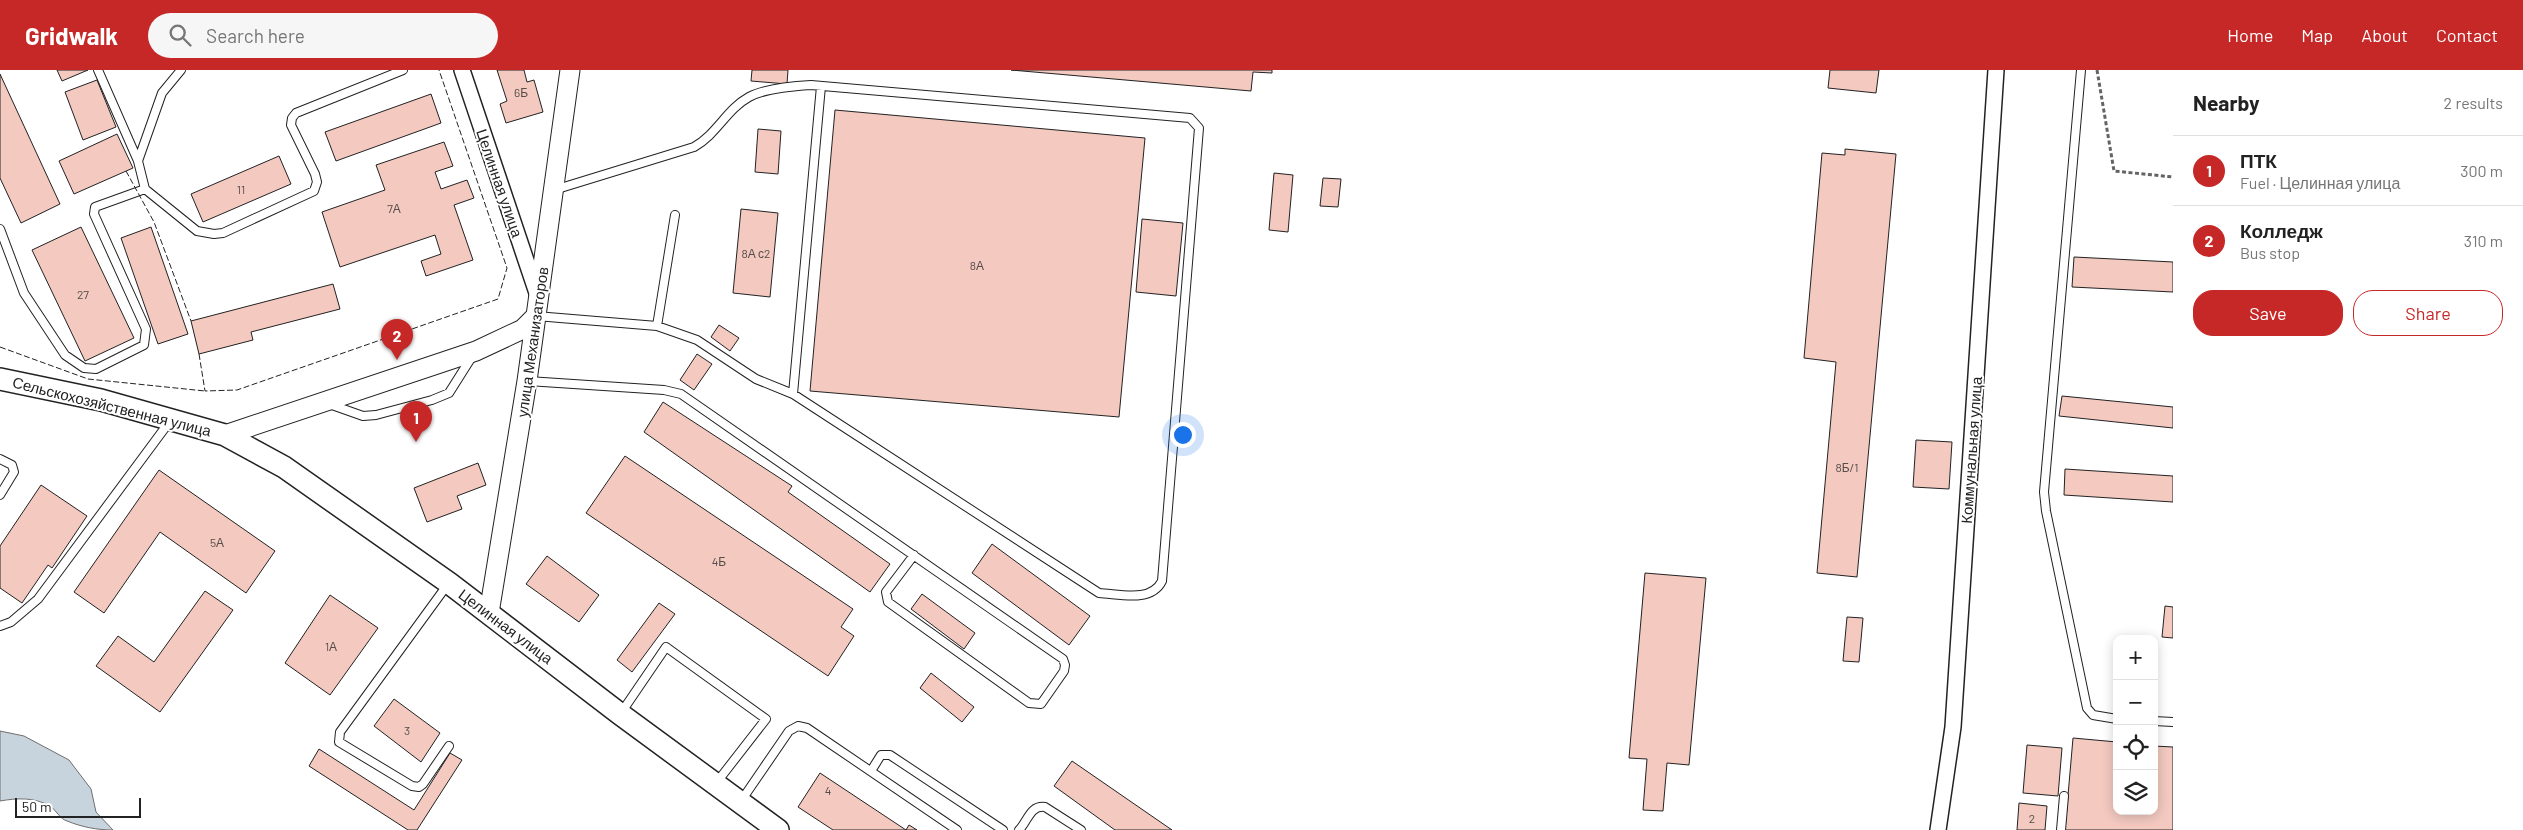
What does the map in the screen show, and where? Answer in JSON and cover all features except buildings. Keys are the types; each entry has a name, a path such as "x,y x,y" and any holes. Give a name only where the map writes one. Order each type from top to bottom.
{"main road":[{"name":"Сельскохозяйственная улица","path":"0,379 101,400 224,435"},
{"name":"Целинная улица","path":"224,435 284,467 449,583 620,714 778,830"}],"street":[{"name":"Целинная улица","path":"462,70 538,297"},
{"name":"улица Механизаторов","path":"489,613 527,381 570,70"},
{"name":"Коммунальная улица","path":"1938,830 1953,727 1996,70"},
{"path":"224,435 476,351 523,329 536,316"}],"lane":[{"path":"98,70 138,161 145,189 198,231 214,234 232,229 314,191 317,182 316,174 291,125 292,118 296,114 403,70"},
{"path":"138,161 162,93 181,70"},
{"path":"2081,70 2044,492 2046,511 2087,708 2093,715 2113,718"},
{"path":"536,316 657,326 698,340 756,380 793,394 1099,594 1146,595 1154,592 1162,581 1199,128 1190,118 822,86 793,86 750,97 707,140 694,147 554,190"},
{"path":"793,394 822,86"},
{"path":"0,229 24,292 65,355 84,368 96,369 144,345 146,329 94,214 95,207 145,189"},
{"path":"657,326 675,215"},
{"path":"325,402 363,416 376,415 432,400 449,393 476,351"},
{"path":"527,381 664,390 681,394 914,555 1063,660 1065,665 1064,671 1041,704 1029,703 888,602 886,592 914,555"},
{"path":"0,626 11,622 38,598 171,419"},
{"path":"0,459 12,465 14,472 0,495"},
{"path":"449,583 338,737 339,742 412,786 424,784 449,746"},
{"path":"620,714 666,647 766,719 716,784"},
{"path":"2158,721 2173,722"},
{"path":"740,802 789,730 798,726 807,728 957,830"},
{"path":"870,771 881,755 890,755 1003,830"},
{"path":"2061,830 2064,796"},
{"path":"1018,830 1034,809 1045,806 1081,830"}],"path":[{"path":"2097,70 2114,171 2173,177"}],"shaded area":[{"path":"0,731 24,736 69,760 91,789 96,812 113,830 90,828 67,821 50,806 38,801 19,799 0,801"}],"fence":[{"path":"199,354 205,391 237,390 498,299 507,268 439,70"},
{"path":"126,171 154,222 191,321"},
{"path":"0,347 88,379 205,391"}],"place":[{"name":"Колледж","path":"397,360"},
{"name":"ПТК","path":"416,442"}]}
